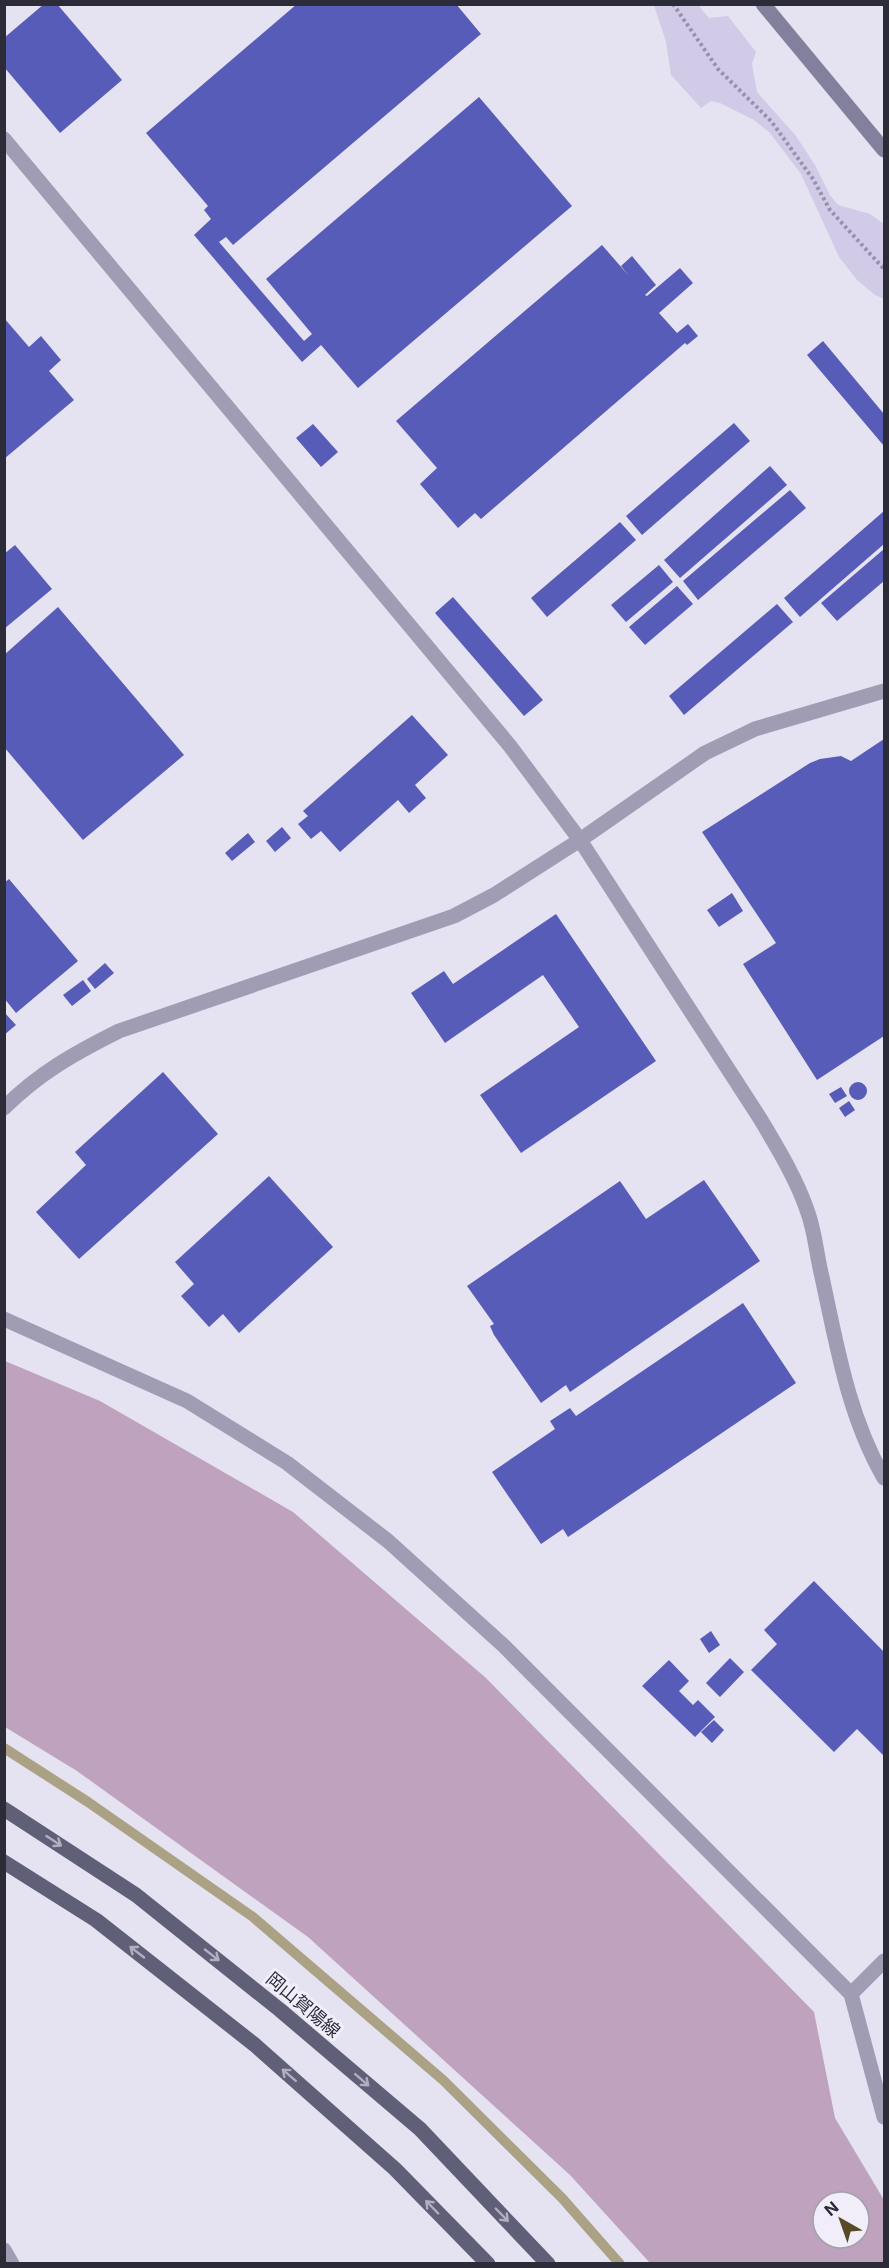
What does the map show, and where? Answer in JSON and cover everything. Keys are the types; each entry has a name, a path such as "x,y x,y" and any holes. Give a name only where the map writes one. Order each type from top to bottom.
{"main road":[{"name":"岡山賀陽線","path":"4,1809 136,1895 280,2010 420,2129 549,2264"},
{"path":"4,1862 96,1920 255,2045 395,2169 488,2264"}],"street":[{"path":"763,4 885,150"},
{"path":"4,139 510,746 580,840 787,1164 808,1211 847,1390 874,1461 885,1478"},
{"path":"4,1107 27,1086 71,1055 119,1031 454,916 494,895 580,840 705,753 755,729 885,691"},
{"path":"4,1319 187,1401 288,1463 378,1534 504,1646 851,1994 885,2117"},
{"path":"851,1994 885,1962"},
{"path":"4,2250 12,2264"}],"path":[{"path":"673,4 718,69 771,121 813,179 830,210 885,269"}],"shaded area":[{"path":"654,5 698,5 709,18 728,16 756,52 752,64 757,92 796,136 815,165 830,195 838,205 870,214 884,224 884,299 875,295 857,280 839,257 801,174 770,133 754,120 720,103 711,101 701,108 671,75 666,42"},
{"path":"5,1361 100,1401 293,1512 486,1678 814,2012 835,2118 884,2200 884,2263 650,2263 570,2175 308,1937 77,1771 5,1727"}],"building":[{"path":"44,4 57,4 122,80 60,133 4,67 4,38"},
{"path":"297,4 456,4 481,34 233,245 226,237 219,242 304,341 312,334 266,279 479,97 572,206 358,388 321,345 302,362 194,235 211,219 204,210 208,206 146,133"},
{"path":"602,245 629,276 621,266 632,256 656,285 645,295 647,296 680,268 693,283 659,313 677,333 688,324 698,336 687,345 685,343 481,519 475,513 458,528 420,484 437,468 396,421"},
{"path":"4,318 29,347 41,336 61,360 49,371 74,400 4,459"},
{"path":"823,341 884,414 884,446 807,355"},
{"path":"734,423 750,441 642,535 626,516"},
{"path":"313,424 338,452 321,467 296,438"},
{"path":"770,466 787,485 680,578 664,560"},
{"path":"790,490 806,508 698,600 683,581"},
{"path":"884,511 884,544 800,617 784,598"},
{"path":"620,522 636,540 547,617 531,598"},
{"path":"15,545 52,589 4,629 4,554"},
{"path":"884,549 884,581 837,621 821,603"},
{"path":"659,565 673,582 626,622 611,605"},
{"path":"677,586 693,604 645,645 629,627"},
{"path":"453,597 543,700 524,716 435,613"},
{"path":"777,604 793,622 684,715 669,696"},
{"path":"58,607 184,755 83,840 4,747 4,655"},
{"path":"412,715 448,755 415,785 426,798 409,813 398,800 340,852 321,831 311,839 298,824 308,816 303,811"},
{"path":"884,739 884,1036 817,1080 743,964 776,943 702,832 810,763 841,756 851,761"},
{"path":"282,827 291,838 275,852 266,841"},
{"path":"248,833 255,842 232,861 225,853"},
{"path":"9,879 78,961 16,1013 4,998 4,883"},
{"path":"732,893 743,911 719,927 707,910"},
{"path":"556,914 656,1061 521,1153 480,1095 579,1027 543,975 445,1043 411,993 444,971 453,984"},
{"path":"105,963 114,973 95,989 87,979"},
{"path":"83,980 91,991 72,1006 63,995"},
{"path":"4,1012 16,1025 4,1035"},
{"path":"163,1072 218,1134 79,1259 36,1212 86,1165 75,1152"},
{"path":"858,1082 864,1085 867,1091 864,1097 858,1100 852,1097 849,1091 852,1085"},
{"path":"841,1087 847,1096 835,1103 829,1094"},
{"path":"849,1101 855,1110 845,1117 839,1108"},
{"path":"269,1176 333,1247 239,1333 223,1314 209,1327 181,1296 194,1284 175,1262"},
{"path":"704,1180 760,1261 570,1392 566,1385 541,1403 494,1335 490,1326 494,1324 467,1286 620,1181 646,1219"},
{"path":"743,1303 796,1383 568,1537 563,1529 541,1544 492,1472 555,1429 550,1421 570,1408 576,1416"},
{"path":"814,1581 884,1652 884,1756 857,1729 834,1752 751,1670 777,1644 764,1630"},
{"path":"711,1631 720,1645 709,1653 700,1639"},
{"path":"730,1658 744,1672 720,1697 706,1683"},
{"path":"669,1660 689,1681 679,1691 693,1705 698,1700 715,1717 695,1737 642,1686"},
{"path":"714,1720 724,1730 712,1743 701,1732"}],"waterway":[{"path":"4,1748 88,1802 253,1917 443,2080 562,2198 620,2264"}]}
